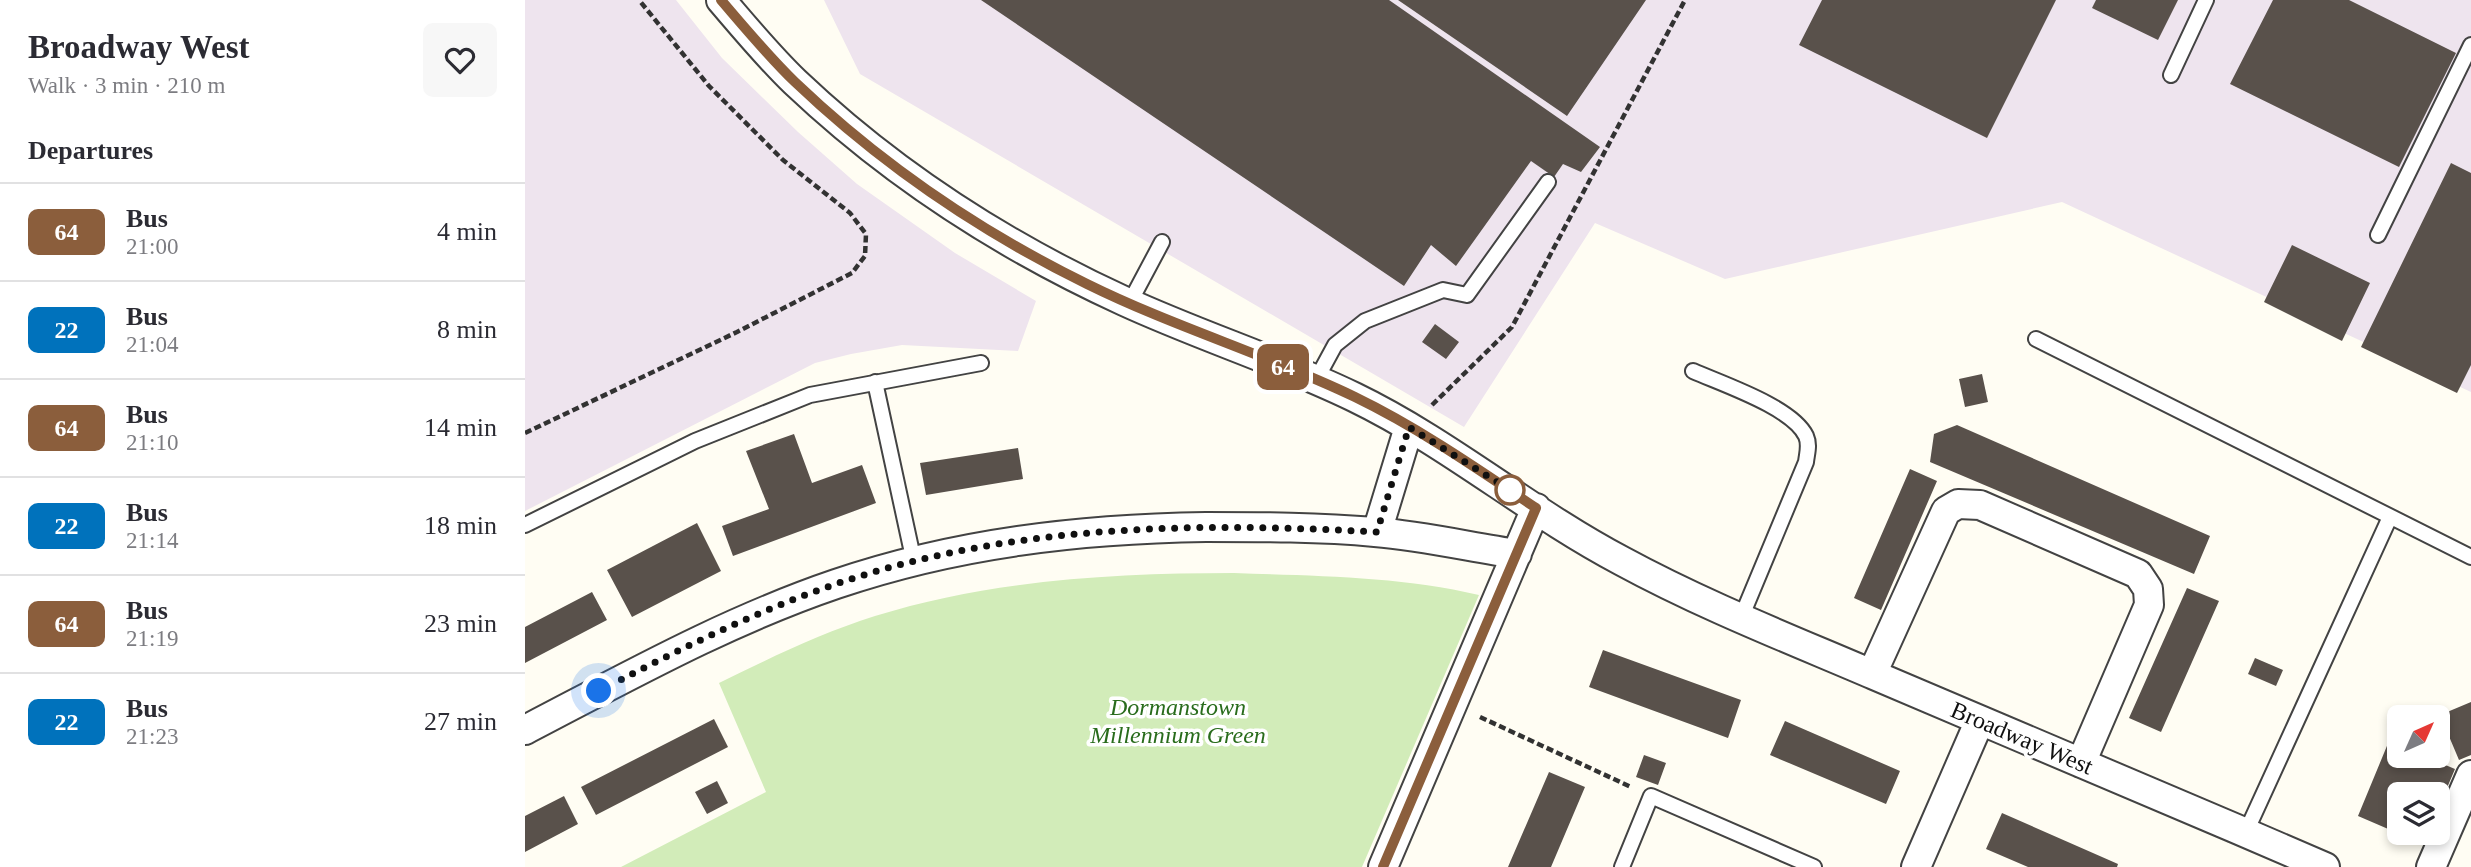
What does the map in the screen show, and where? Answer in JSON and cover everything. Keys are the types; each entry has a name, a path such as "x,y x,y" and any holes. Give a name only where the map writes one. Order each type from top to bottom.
{"street":[{"name":"Broadway West","path":"720,0 797,83 887,160 948,204 1004,239 1129,304 1356,397 1409,427 1622,562 1741,618 2325,867"},
{"path":"1377,532 1409,427"},
{"path":"1872,674 1947,511 1958,504 1980,505 2138,574 2148,589 2149,606 2081,763"},
{"path":"1383,867 1536,508"},
{"path":"525,730 673,652 741,621 837,584 914,562 1007,541 1086,532 1277,526 1377,532 1517,554"},
{"path":"1916,867 1980,720"},
{"path":"2431,867 2471,775"}],"lane":[{"path":"2171,75 2206,0"},
{"path":"2378,235 2471,45"},
{"path":"1316,380 1335,345 1366,321 1444,290 1467,295 1548,182"},
{"path":"1129,304 1162,242"},
{"path":"2036,339 2471,557"},
{"path":"525,525 695,440 810,396 981,363"},
{"path":"1693,371 1789,415 1805,435 1809,445 1806,462 1741,618"},
{"path":"875,382 914,562"},
{"path":"2246,832 2390,517"},
{"path":"1622,867 1651,796 1814,867"}],"path":[{"path":"525,433 852,274 865,256 866,234 850,213 783,160 709,86 639,0"},
{"path":"1409,427 1512,327 1685,0"},
{"path":"1454,705 1651,796"}],"shaded area":[{"path":"525,0 676,0 722,58 798,132 857,184 955,253 1036,301 1018,351 902,345 815,363 525,511"},
{"path":"824,0 2471,0 2471,392 2062,202 1725,279 1595,223 1464,427 860,74"}],"green space":[{"name":"Dormanstown Millennium Green","path":"1234,573 1388,580 1479,595 1362,867 621,867 766,792 719,683 757,664 815,638 875,616 963,594 1098,577"}],"building":[{"path":"981,0 1389,0 1600,147 1581,172 1563,164 1554,177 1531,161 1456,266 1431,245 1404,286"},
{"path":"1398,0 1646,0 1567,116"},
{"path":"1822,0 2056,0 1987,138 1799,45"},
{"path":"2096,0 2178,0 2158,40 2092,8"},
{"path":"2273,0 2349,0 2456,53 2399,167 2230,84"},
{"path":"2451,163 2471,173 2471,365 2457,393 2361,347"},
{"path":"2292,245 2370,283 2342,341 2264,302"},
{"path":"1435,324 1459,342 1446,359 1422,342"},
{"path":"1982,374 1988,402 1965,407 1959,379"},
{"path":"1957,425 2210,536 2194,574 1930,462 1934,434"},
{"path":"794,434 812,483 862,465 876,503 733,556 722,526 769,509 746,451"},
{"path":"1018,448 1023,479 926,495 920,463"},
{"path":"1910,469 1937,481 1881,610 1854,598"},
{"path":"697,523 721,571 632,617 607,570"},
{"path":"2187,588 2219,601 2161,732 2129,718"},
{"path":"592,592 607,620 525,663 525,627"},
{"path":"1603,650 1741,700 1728,738 1589,687"},
{"path":"2255,658 2283,670 2276,686 2248,674"},
{"path":"2471,702 2471,755 2459,760 2450,739 2450,711"},
{"path":"714,719 728,747 596,815 581,787"},
{"path":"1785,721 1900,771 1886,804 1770,755"},
{"path":"2387,746 2387,768 2455,769 2449,782 2387,782 2387,828 2358,816"},
{"path":"1644,755 1666,763 1658,785 1636,777"},
{"path":"1549,772 1585,787 1551,867 1508,867"},
{"path":"717,781 728,803 707,814 695,792"},
{"path":"564,796 578,824 525,852 525,816"},
{"path":"2002,813 2118,864 2117,867 2028,867 1986,849"}],"bus line":[{"name":"64","path":"721,0 779,66 887,160 948,204 1004,239 1129,304 1356,397 1453,454 1536,508 1383,867"}],"route":[{"path":"599,691 673,652 790,601 881,570 1007,541 1150,528 1277,526 1377,532 1409,427 1510,490"}]}
